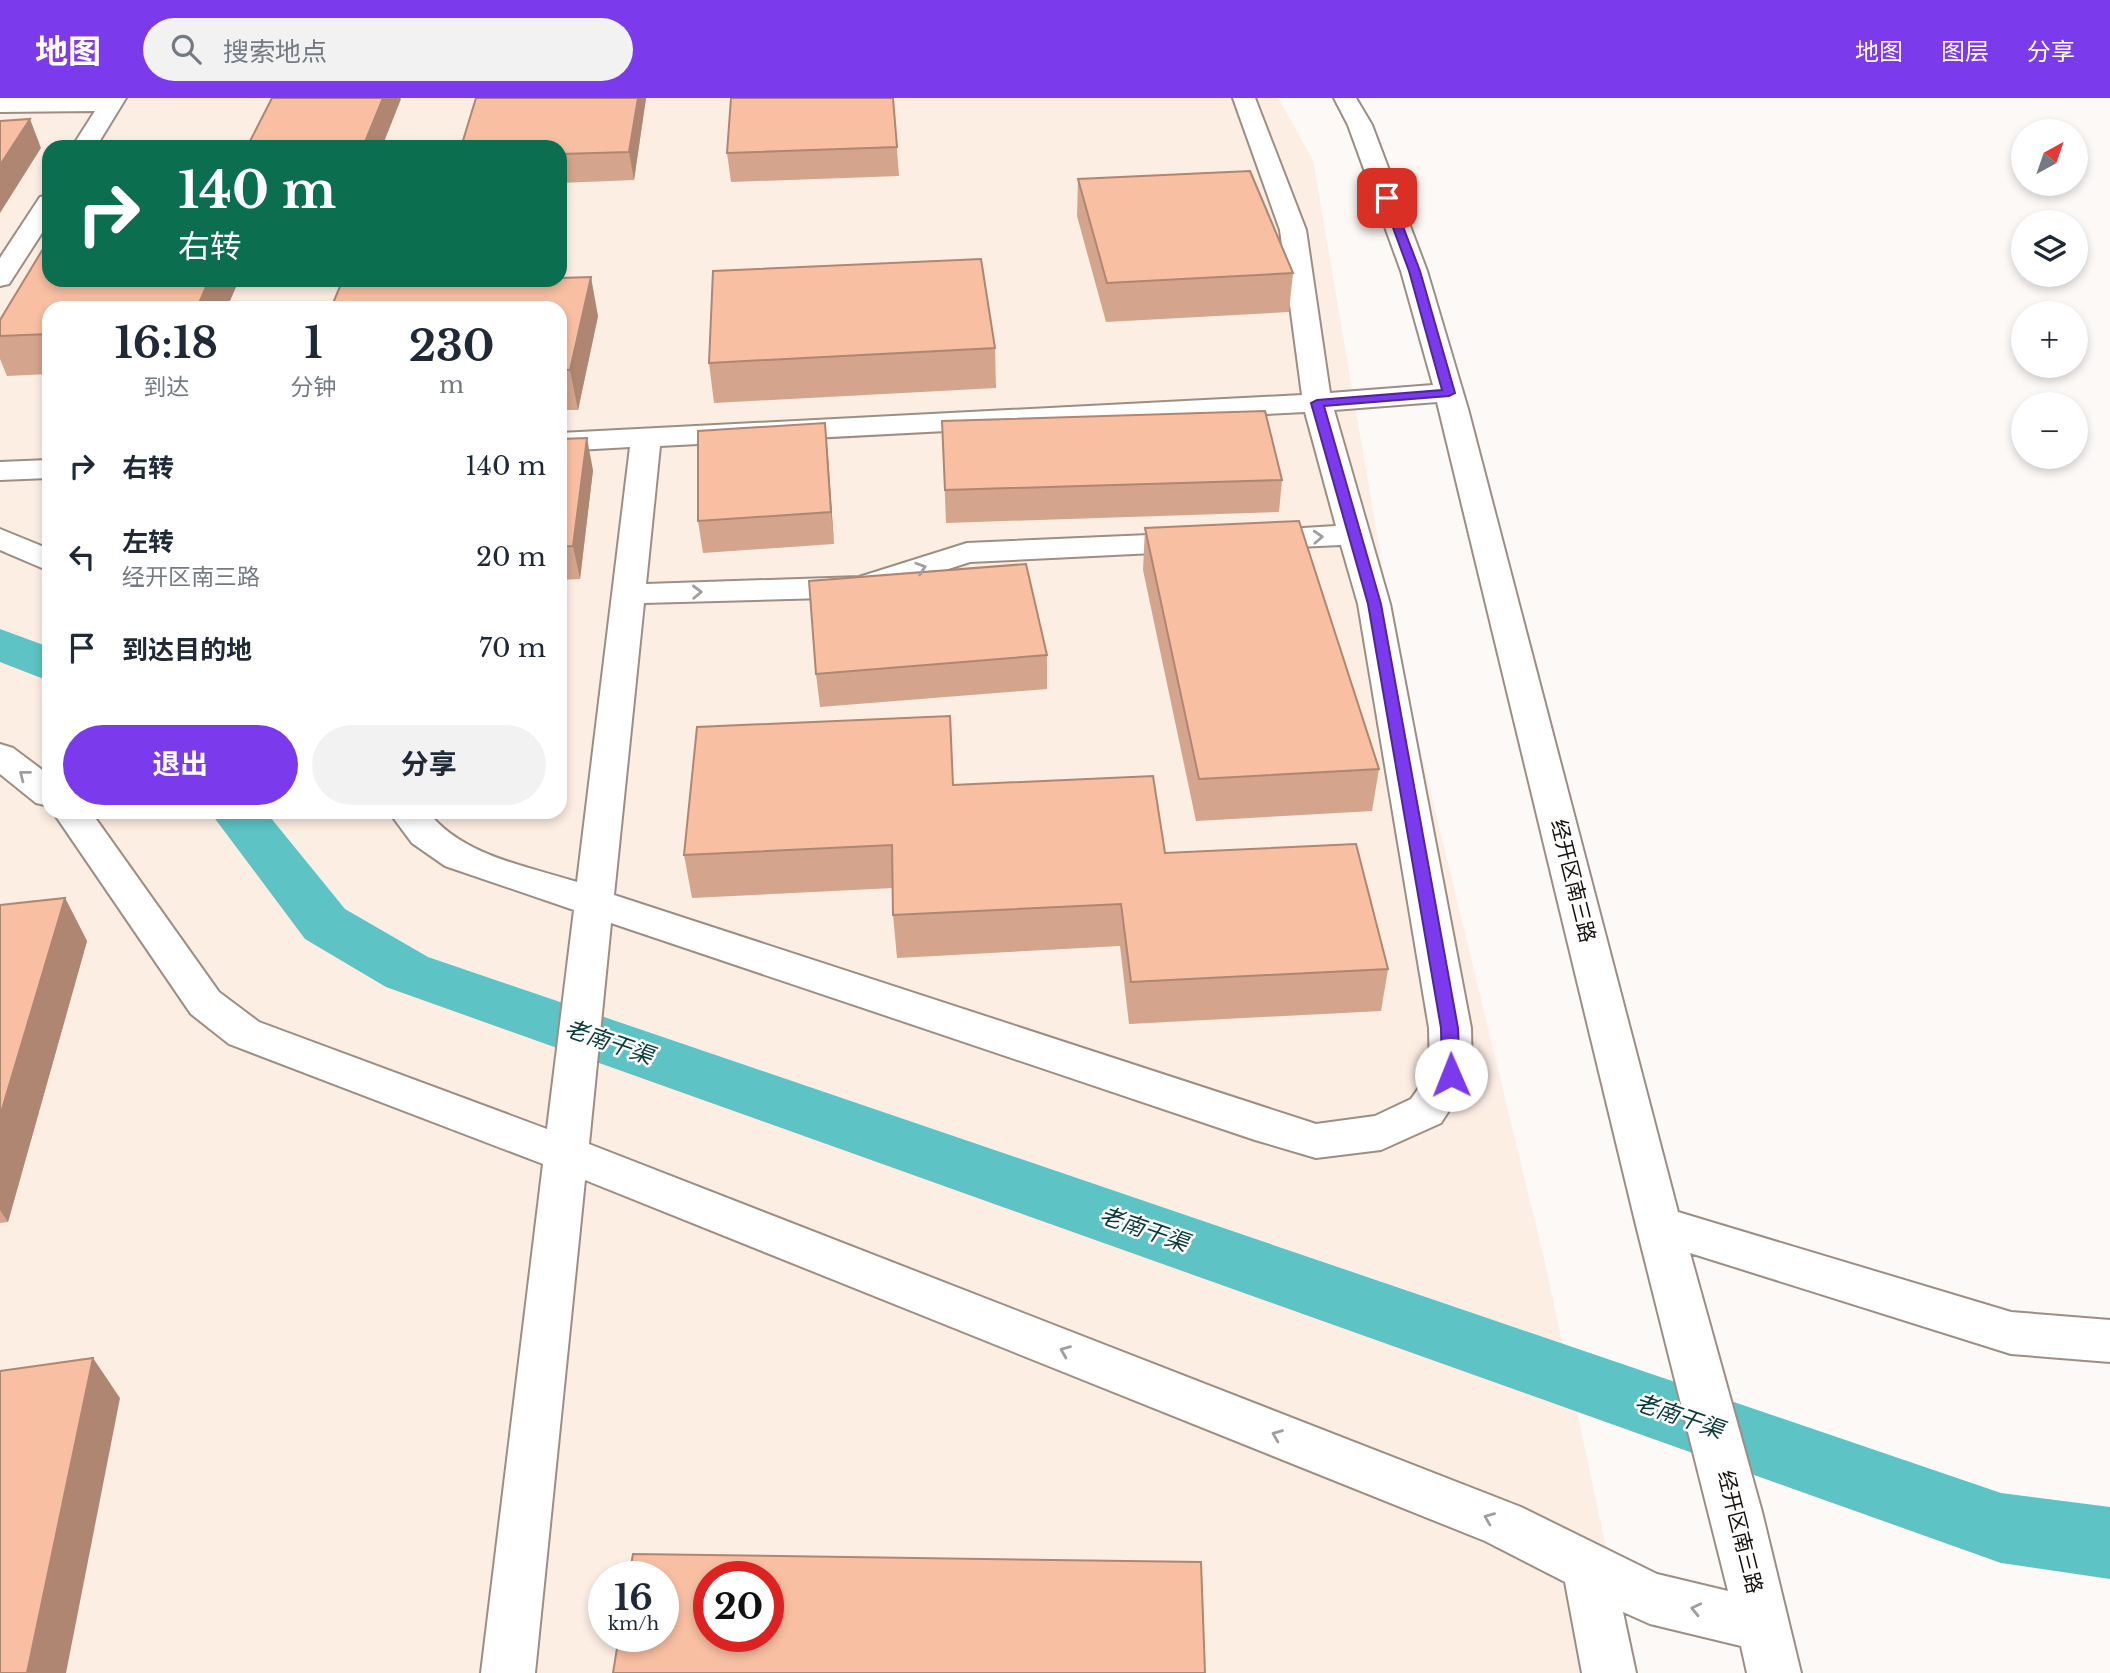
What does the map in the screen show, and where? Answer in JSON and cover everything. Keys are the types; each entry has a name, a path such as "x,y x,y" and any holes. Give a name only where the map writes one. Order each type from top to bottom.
{"street":[{"path":"413,819 425,834 458,857 593,921 1270,1128 1316,1141 1381,1133 1426,1111 1451,1075 1450,1028 1374,604 1317,403 1293,230 1244,98"},
{"name":"经开区南三路","path":"1345,98 1360,125 1414,271 1449,393 1659,1225 1736,1512 1768,1649"},
{"path":"0,106 113,101"},
{"path":"88,140 113,101"},
{"path":"0,278 42,213"},
{"path":"567,442 1317,403 1449,393"},
{"path":"508,1673 646,438"},
{"path":"0,471 42,469"},
{"path":"629,594 862,587 967,553 1355,535"},
{"path":"0,538 42,558"},
{"path":"0,755 42,788"},
{"path":"77,819 205,1003 244,1033 566,1154 1503,1524 1650,1598 1768,1649"},
{"path":"1659,1225 2011,1333 2110,1341"},
{"path":"1588,1567 1609,1673"}],"shaded area":[{"path":"0,98 1278,98 1313,160 1398,657 1546,1267 1633,1673 0,1673"}],"building":[{"path":"272,98 383,98 366,140 251,140"},
{"path":"476,98 638,98 629,152 567,154 567,140 463,140"},
{"path":"731,98 893,98 897,147 727,153"},
{"path":"30,119 0,165 0,121"},
{"path":"1250,171 1293,273 1107,283 1078,179"},
{"path":"42,251 42,287 206,287 200,301 42,301 42,334 0,336 0,320"},
{"path":"981,259 995,348 709,363 713,271"},
{"path":"591,277 570,370 567,370 567,301 334,301 340,287 567,287 567,278"},
{"path":"1265,411 1282,480 945,490 942,421"},
{"path":"825,423 831,512 698,521 698,431"},
{"path":"587,438 573,546 567,546 567,439"},
{"path":"1299,521 1379,769 1199,779 1145,528"},
{"path":"1026,564 1047,655 816,674 809,581"},
{"path":"950,716 953,785 1153,776 1165,853 1356,844 1388,969 1131,982 1121,904 893,915 892,845 684,855 697,727"},
{"path":"65,898 0,1116 0,905"},
{"path":"93,1358 27,1673 0,1673 0,1371"},
{"path":"633,1554 1201,1562 1205,1673 613,1673 616,1652 679,1652 679,1561 632,1561"}],"waterway":[{"name":"老南干渠","path":"0,644 42,662"},
{"name":"老南干渠","path":"242,819 325,924 407,972 2001,1528 2110,1543"}],"route":[{"path":"1387,198 1414,271 1449,393 1317,403 1374,604 1450,1028 1451,1075"}]}
